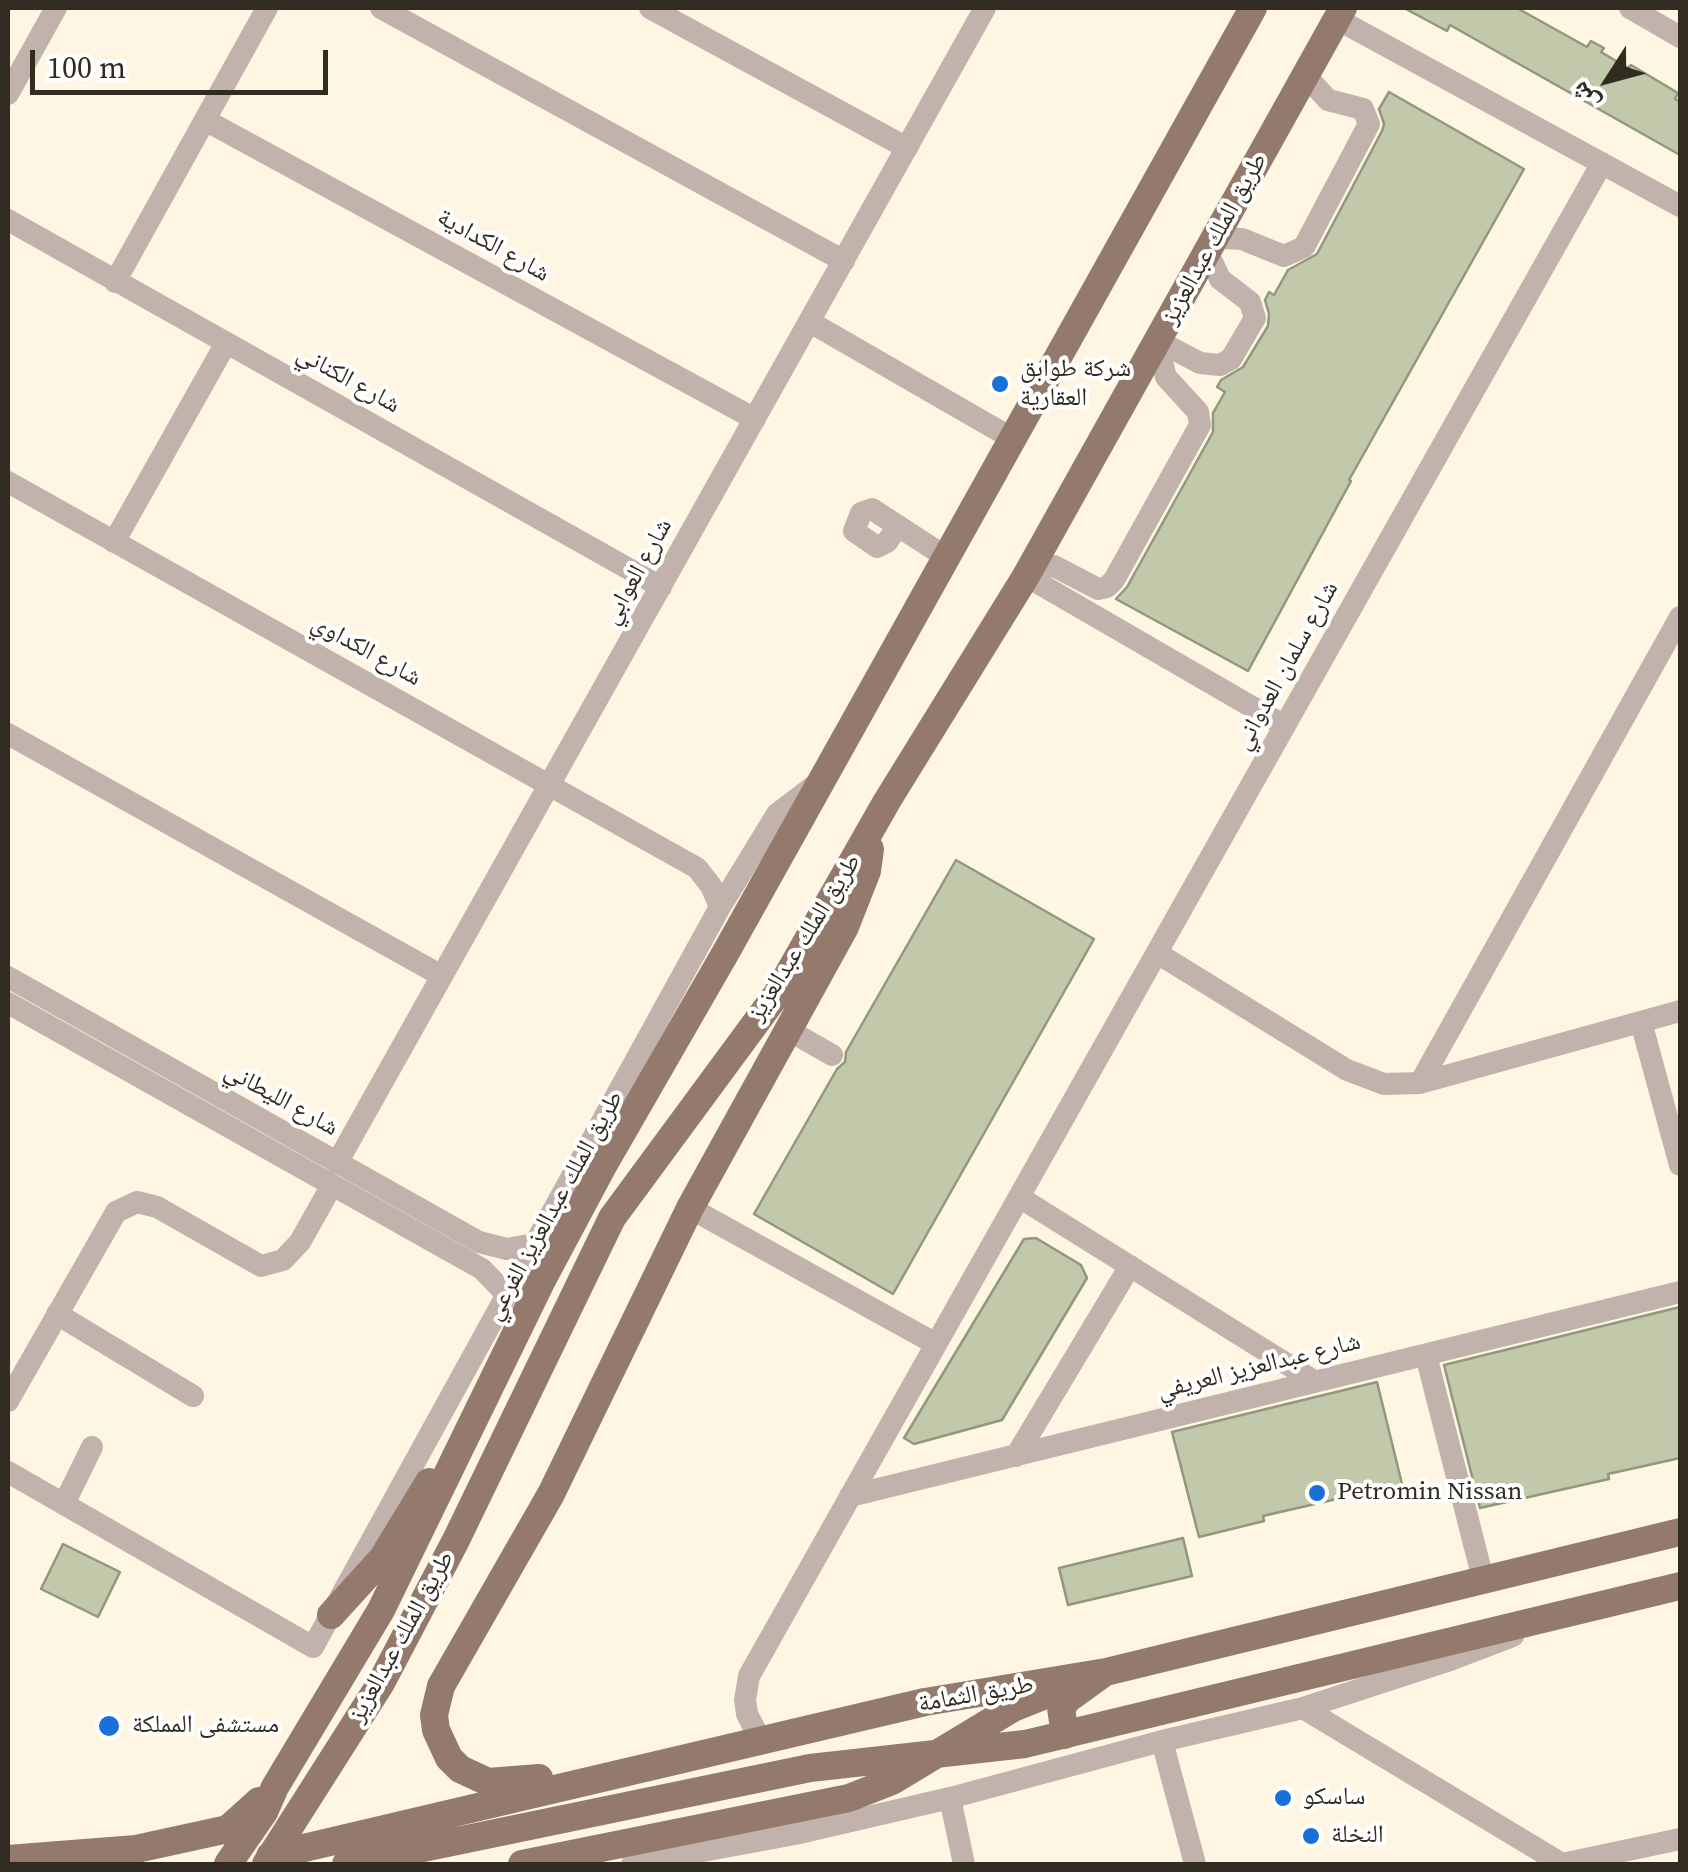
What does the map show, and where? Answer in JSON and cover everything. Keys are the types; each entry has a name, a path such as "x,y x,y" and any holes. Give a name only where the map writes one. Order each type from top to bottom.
{"main road":[{"name":"طريق الملك عبدالعزيز","path":"268,1860 276,1808 466,1440 541,1282 1253,8"},
{"name":"طريق الملك عبدالعزيز","path":"228,1864 389,1668 456,1540 612,1218 777,994 872,828 1028,573 1340,13"},
{"path":"614,1777 572,1774 504,1783 474,1777 460,1769 441,1745 434,1715 440,1686 551,1494 690,1208 845,927 867,871 872,828"},
{"path":"331,1615 382,1559 418,1496 466,1440"},
{"name":"طريق الثمامة","path":"268,1860 925,1702 1106,1672 1680,1532"},
{"name":"طريق الثمامة","path":"346,1864 810,1768 1024,1744 1680,1586"},
{"path":"1064,1735 1061,1708 1106,1672"},
{"path":"522,1864 849,1798 892,1781 1013,1708 1106,1672"},
{"name":"طريق الملك عبدالعزيز","path":"8,1859 136,1850 228,1829 276,1808"}],"street":[{"path":"8,94 56,8"},
{"path":"381,8 844,260"},
{"path":"650,8 907,148"},
{"name":"شارع العوابي","path":"57,1314 116,1212 137,1202 157,1206 262,1266 284,1260 300,1242 442,976 985,8"},
{"path":"1630,8 1680,38"},
{"path":"116,282 262,9"},
{"path":"1340,13 1680,206"},
{"path":"1158,342 1200,363 1220,365 1231,359 1255,318 1250,302 1220,279 1210,246 1222,238 1242,239 1284,256 1298,253 1304,247 1368,124 1363,109 1328,100 1306,76"},
{"name":"شارع الكدادية","path":"205,120 755,420"},
{"name":"شارع سلمان العدواني","path":"762,1742 747,1714 749,1676 1602,163"},
{"name":"شارع الكناني","path":"8,220 661,587"},
{"path":"810,322 1013,438"},
{"path":"1028,573 1054,566 1098,588 1114,580 1200,425 1195,407 1180,396 1166,376 1158,342"},
{"path":"114,542 226,343"},
{"name":"شارع الكداوي","path":"8,482 697,868 712,886 720,906"},
{"path":"898,526 946,557"},
{"path":"1028,573 1285,726"},
{"path":"1420,1083 1680,620"},
{"path":"8,734 442,976"},
{"name":"طريق الملك عبدالعزيز الفرعي","path":"64,1504 313,1647 720,906 776,814 819,782"},
{"name":"شارع الكداوي","path":"697,868 743,868"},
{"path":"1156,953 1358,1077 1384,1084 1420,1083 1680,1011"},
{"name":"شارع الليطاني","path":"8,977 334,1174 482,1269 506,1295"},
{"name":"شارع الليطاني","path":"8,1003 334,1174 479,1242 507,1250 534,1244"},
{"path":"1641,1022 1680,1165"},
{"path":"790,1032 832,1056"},
{"path":"1019,1196 1314,1381"},
{"path":"690,1208 936,1344"},
{"path":"1016,1456 1130,1266"},
{"name":"شارع عبدالعزيز العريفي","path":"850,1496 1680,1292"},
{"path":"8,1401 57,1314 193,1396"},
{"path":"1426,1355 1483,1579"},
{"path":"8,1472 64,1504 92,1447"},
{"path":"632,1864 795,1834 950,1798 1302,1708 1450,1660 1579,1610"},
{"path":"1302,1708 1562,1864 1680,1839"},
{"path":"1162,1741 1194,1864"},
{"path":"950,1798 964,1864"}],"building":[{"path":"1404,8 1517,8 1587,47 1591,41 1604,48 1601,52 1678,93 1675,99 1680,102 1680,155 1450,25 1447,31"},
{"path":"1389,92 1524,169 1349,480 1248,671 1116,599 1127,587 1213,432 1213,413 1225,392 1217,387 1221,380 1243,367 1268,326 1265,300 1269,292 1274,295 1288,270 1317,254 1382,131 1379,109"},
{"path":"956,860 1094,939 893,1294 754,1214 837,1069 845,1062 846,1052"},
{"path":"1036,1238 1081,1265 1087,1278 1002,1420 914,1444 904,1438 1024,1239"},
{"path":"1680,1307 1680,1458 1608,1474 1609,1479 1480,1508 1444,1365"},
{"path":"1377,1382 1402,1484 1263,1516 1264,1521 1199,1537 1172,1432"},
{"path":"1183,1538 1192,1576 1068,1605 1059,1568"},
{"path":"63,1544 120,1572 98,1617 41,1589"}],"place":[{"name":"شركة طوابق العقارية","path":"1000,384"},
{"name":"Petromin Nissan","path":"1317,1493"},
{"name":"مستشفى المملكة","path":"109,1726"},
{"name":"ساسكو","path":"1283,1798"},
{"name":"النخلة","path":"1311,1836"}]}
